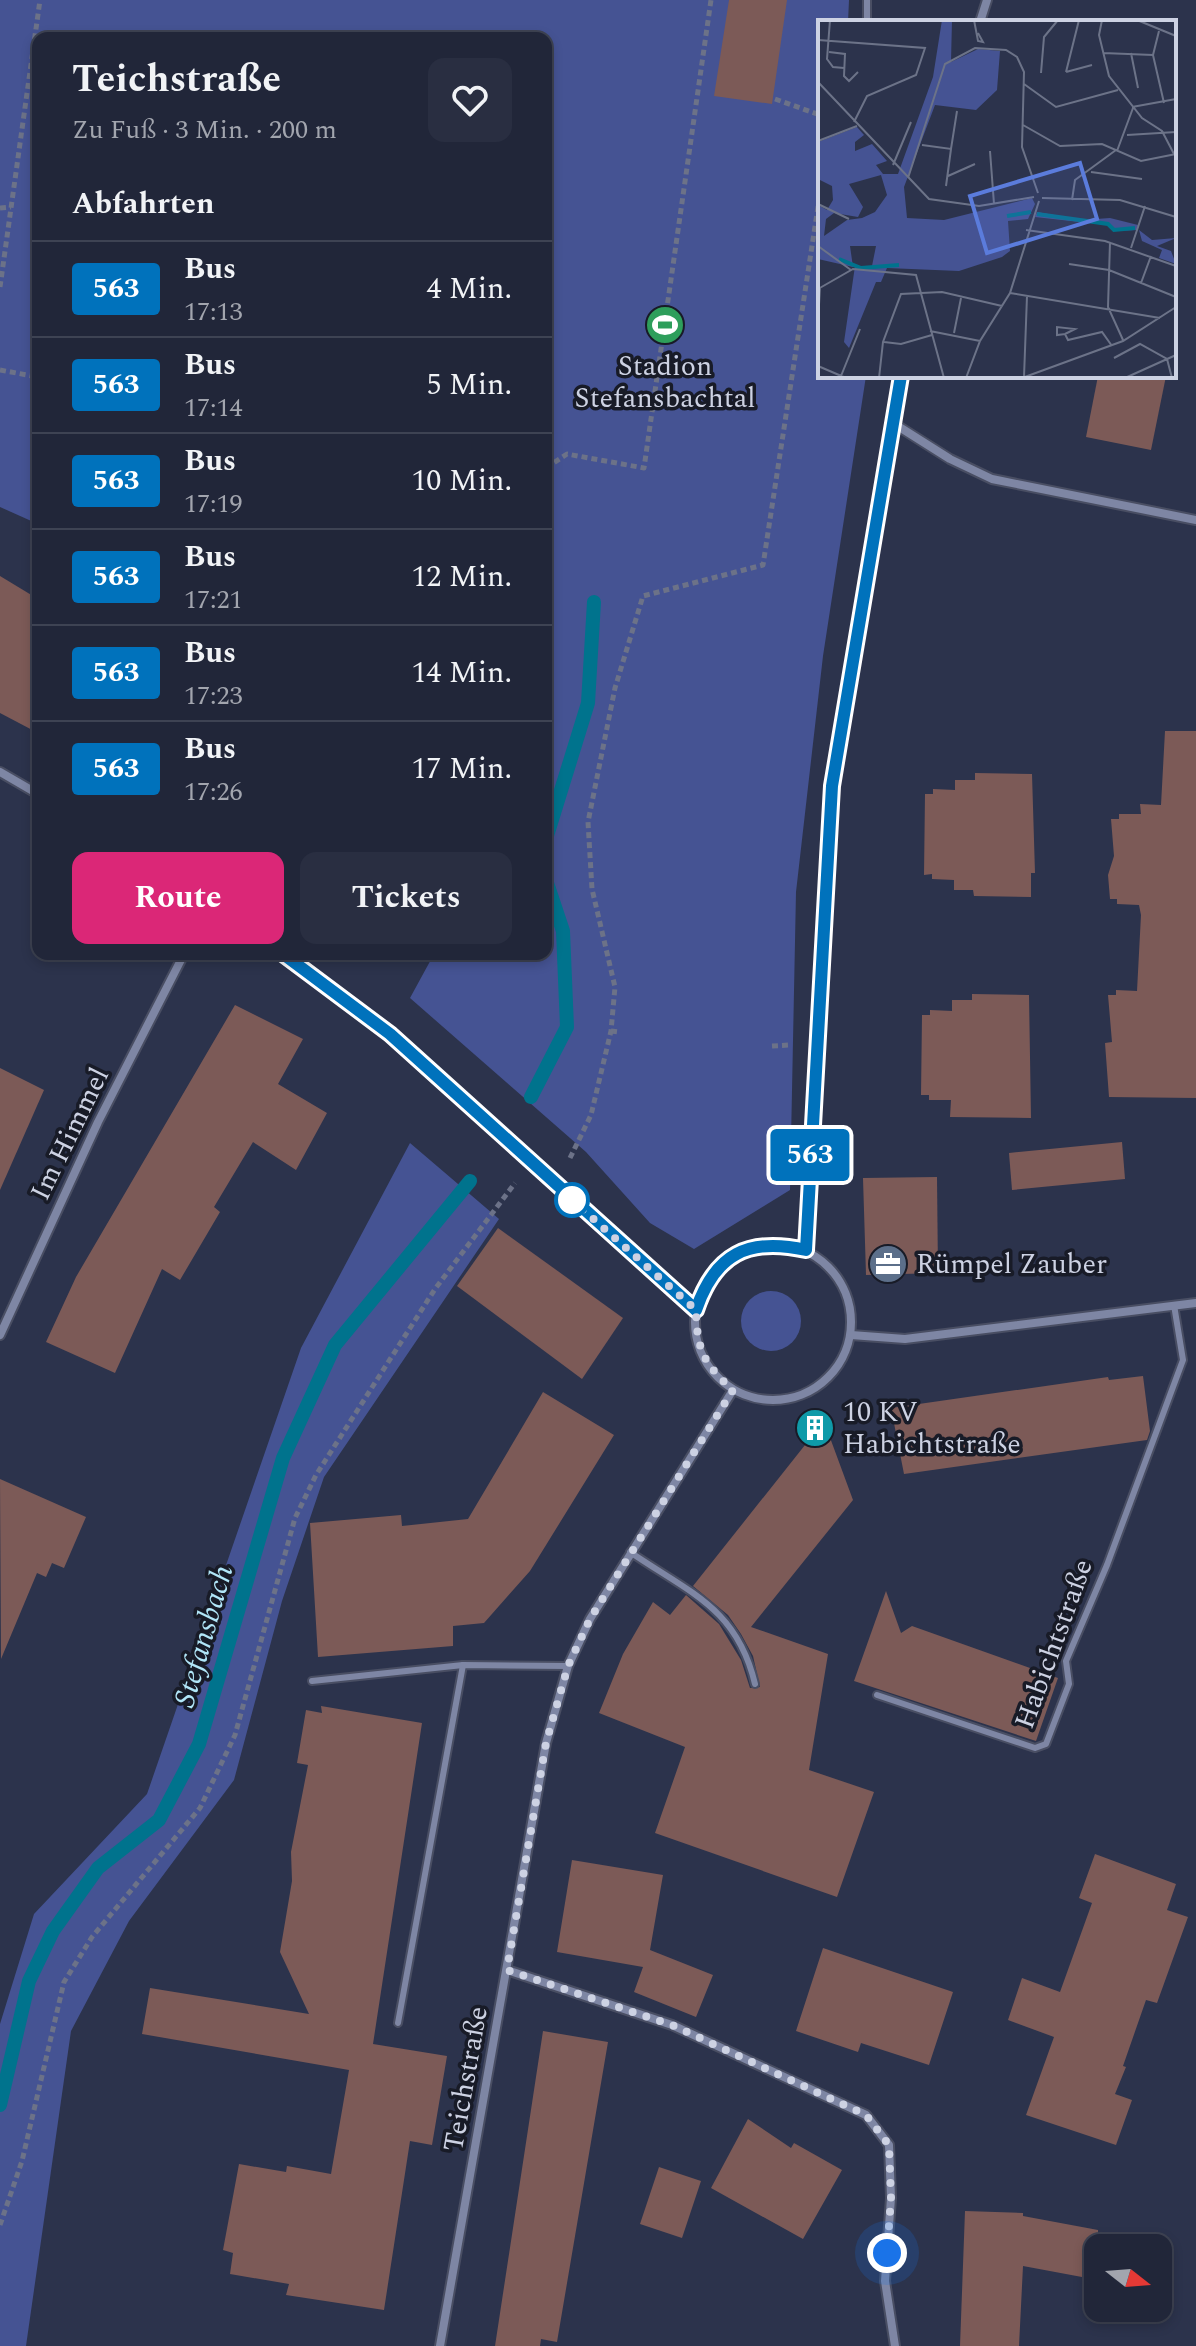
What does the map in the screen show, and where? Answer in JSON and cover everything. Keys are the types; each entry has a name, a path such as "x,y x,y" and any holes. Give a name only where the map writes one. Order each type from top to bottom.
{"street":[{"path":"981,20 987,0"},
{"path":"806,1250 832,786 901,378"},
{"path":"893,423 950,459 992,479 1196,520"},
{"path":"0,772 32,791"},
{"name":"Im Himmel","path":"0,1335 98,1122 181,960"},
{"path":"291,960 390,1034 530,1164 696,1310"},
{"path":"777,1243 806,1250 829,1267 845,1289 851,1308 851,1335 847,1351 832,1374 811,1392 785,1400 757,1400 733,1390 710,1369 697,1342 696,1310 705,1282 723,1261 749,1247 777,1243"},
{"path":"851,1335 905,1339 1196,1303"},
{"name":"Teichstraße","path":"440,2346 546,1743 568,1666 590,1619 630,1552 733,1390"},
{"path":"507,1970 672,2025 866,2115 889,2145 891,2198 885,2281 895,2346"}],"lane":[{"name":"Habichtstraße","path":"877,1695 1035,1748 1046,1744 1069,1684 1066,1661 1107,1565 1183,1360 1174,1305"},
{"path":"630,1552 725,1617 747,1652 755,1684"},
{"path":"312,1681 463,1665 568,1666"},
{"path":"398,2023 463,1665"}],"path":[{"path":"36,32 40,0"},
{"path":"552,464 567,454 644,468 711,0"},
{"path":"0,287 32,57"},
{"path":"775,99 818,114"},
{"path":"0,208 11,207"},
{"path":"556,1186 591,1115 611,1031 615,987 587,850 593,789 615,688 643,596 763,565 818,207"},
{"path":"0,370 32,376"},
{"path":"611,1031 619,1032"},
{"path":"0,2225 22,2161 64,1982 92,1937 200,1808 235,1735 295,1518 316,1475 435,1289 530,1164"}],"shaded area":[{"path":"0,0 849,0 848,20 818,20 818,378 866,378 823,656 796,892 790,1190 694,1249 650,1223 586,1152 410,998 431,960 552,960 552,32 32,32 32,521 0,507"},
{"path":"410,1143 499,1219 324,1477 282,1601 234,1780 129,1921 71,2031 26,2346 0,2346 0,2024 34,1914 147,1794 301,1348"},
{"path":"771,1291 792,1300 801,1321 792,1342 771,1351 750,1342 741,1321 750,1300"}],"building":[{"path":"729,0 787,0 772,104 714,96"},
{"path":"1098,378 1166,378 1151,450 1086,437"},
{"path":"0,576 32,595 32,730 0,713"},
{"path":"1165,731 1196,731 1196,1098 1109,1097 1105,1043 1112,1042 1108,995 1116,995 1116,990 1137,991 1141,915 1139,905 1117,904 1117,899 1110,899 1108,875 1114,856 1111,819 1119,819 1119,814 1141,814 1140,804 1161,805"},
{"path":"975,773 1032,774 1035,873 1031,873 1031,897 974,896 973,890 954,890 954,880 932,879 932,874 924,875 925,794 933,794 933,789 955,790 955,780 975,780"},
{"path":"972,994 1029,995 1031,1118 950,1117 951,1100 929,1100 929,1095 921,1095 922,1015 930,1015 930,1010 952,1011 952,1000 972,1000"},
{"path":"235,1005 303,1039 278,1084 327,1113 296,1170 253,1142 214,1207 220,1212 180,1280 162,1269 115,1373 46,1342 76,1277"},
{"path":"0,1068 44,1090 0,1190"},
{"path":"1122,1142 1125,1179 1012,1190 1009,1153"},
{"path":"937,1177 938,1273 866,1275 863,1178"},
{"path":"498,1228 623,1318 582,1379 457,1286"},
{"path":"1143,1376 1150,1431 1147,1440 904,1474 891,1408 1108,1377 1109,1380"},
{"path":"543,1392 614,1435 530,1571 484,1623 453,1626 453,1646 318,1657 310,1523 401,1515 402,1526 468,1519"},
{"path":"829,1435 853,1500 751,1627 828,1654 809,1770 874,1792 837,1897 655,1833 685,1747 599,1713 623,1654 653,1602 670,1615 686,1595 719,1624 741,1660 750,1688 760,1687 753,1656 741,1634 728,1615 693,1586 805,1445"},
{"path":"0,1479 86,1517 64,1568 52,1563 46,1577 37,1573 1,1659"},
{"path":"886,1591 901,1633 912,1626 1058,1678 1036,1741 854,1681"},
{"path":"321,1706 422,1723 373,2044 447,2056 432,2145 410,2141 384,2310 286,2295 289,2284 230,2274 233,2253 223,2250 239,2164 286,2172 287,2166 331,2174 349,2070 142,2034 150,1988 309,2014 280,1952 292,1881 291,1852 308,1765 297,1763 306,1710 322,1713"},
{"path":"1095,1854 1176,1884 1167,1910 1188,1917 1157,2003 1146,2000 1123,2066 1126,2067 1115,2094 1132,2100 1116,2145 1026,2115 1054,2037 1008,2020 1022,1978 1060,1992 1092,1903 1079,1898"},
{"path":"572,1860 663,1875 650,1950 713,1975 696,2017 634,1992 643,1967 557,1952"},
{"path":"823,1948 953,1992 929,2065 861,2043 858,2052 796,2031"},
{"path":"543,2031 608,2042 557,2342 541,2339 540,2346 495,2346"},
{"path":"748,2119 791,2148 794,2143 842,2170 803,2239 711,2188"},
{"path":"659,2167 701,2181 682,2238 640,2224"},
{"path":"965,2211 1023,2213 1023,2216 1098,2230 1098,2234 1084,2234 1084,2277 1023,2266 1019,2346 960,2346"}],"waterway":[{"name":"Stefansbach","path":"552,820 588,703 594,602"},
{"name":"Stefansbach","path":"531,1097 567,1027 563,931 552,898"},
{"name":"Stefansbach","path":"0,2105 29,1981 53,1931 98,1868 159,1820 199,1744 283,1458 335,1345 470,1181"}],"bus line":[{"name":"563","path":"291,960 390,1034 530,1164 696,1310 705,1282 723,1261 749,1247 777,1243 806,1250 815,1045 832,786 901,378"}],"place":[{"name":"Stadion Stefansbachtal","path":"665,325"},
{"name":"Rümpel Zauber","path":"888,1264"},
{"name":"10 KV Habichtstraße","path":"815,1428"}],"route":[{"path":"572,1200 696,1310 697,1342 710,1369 733,1390 630,1552 590,1619 568,1666 546,1743 507,1970 672,2025 866,2115 889,2145 891,2198 887,2253"}]}
